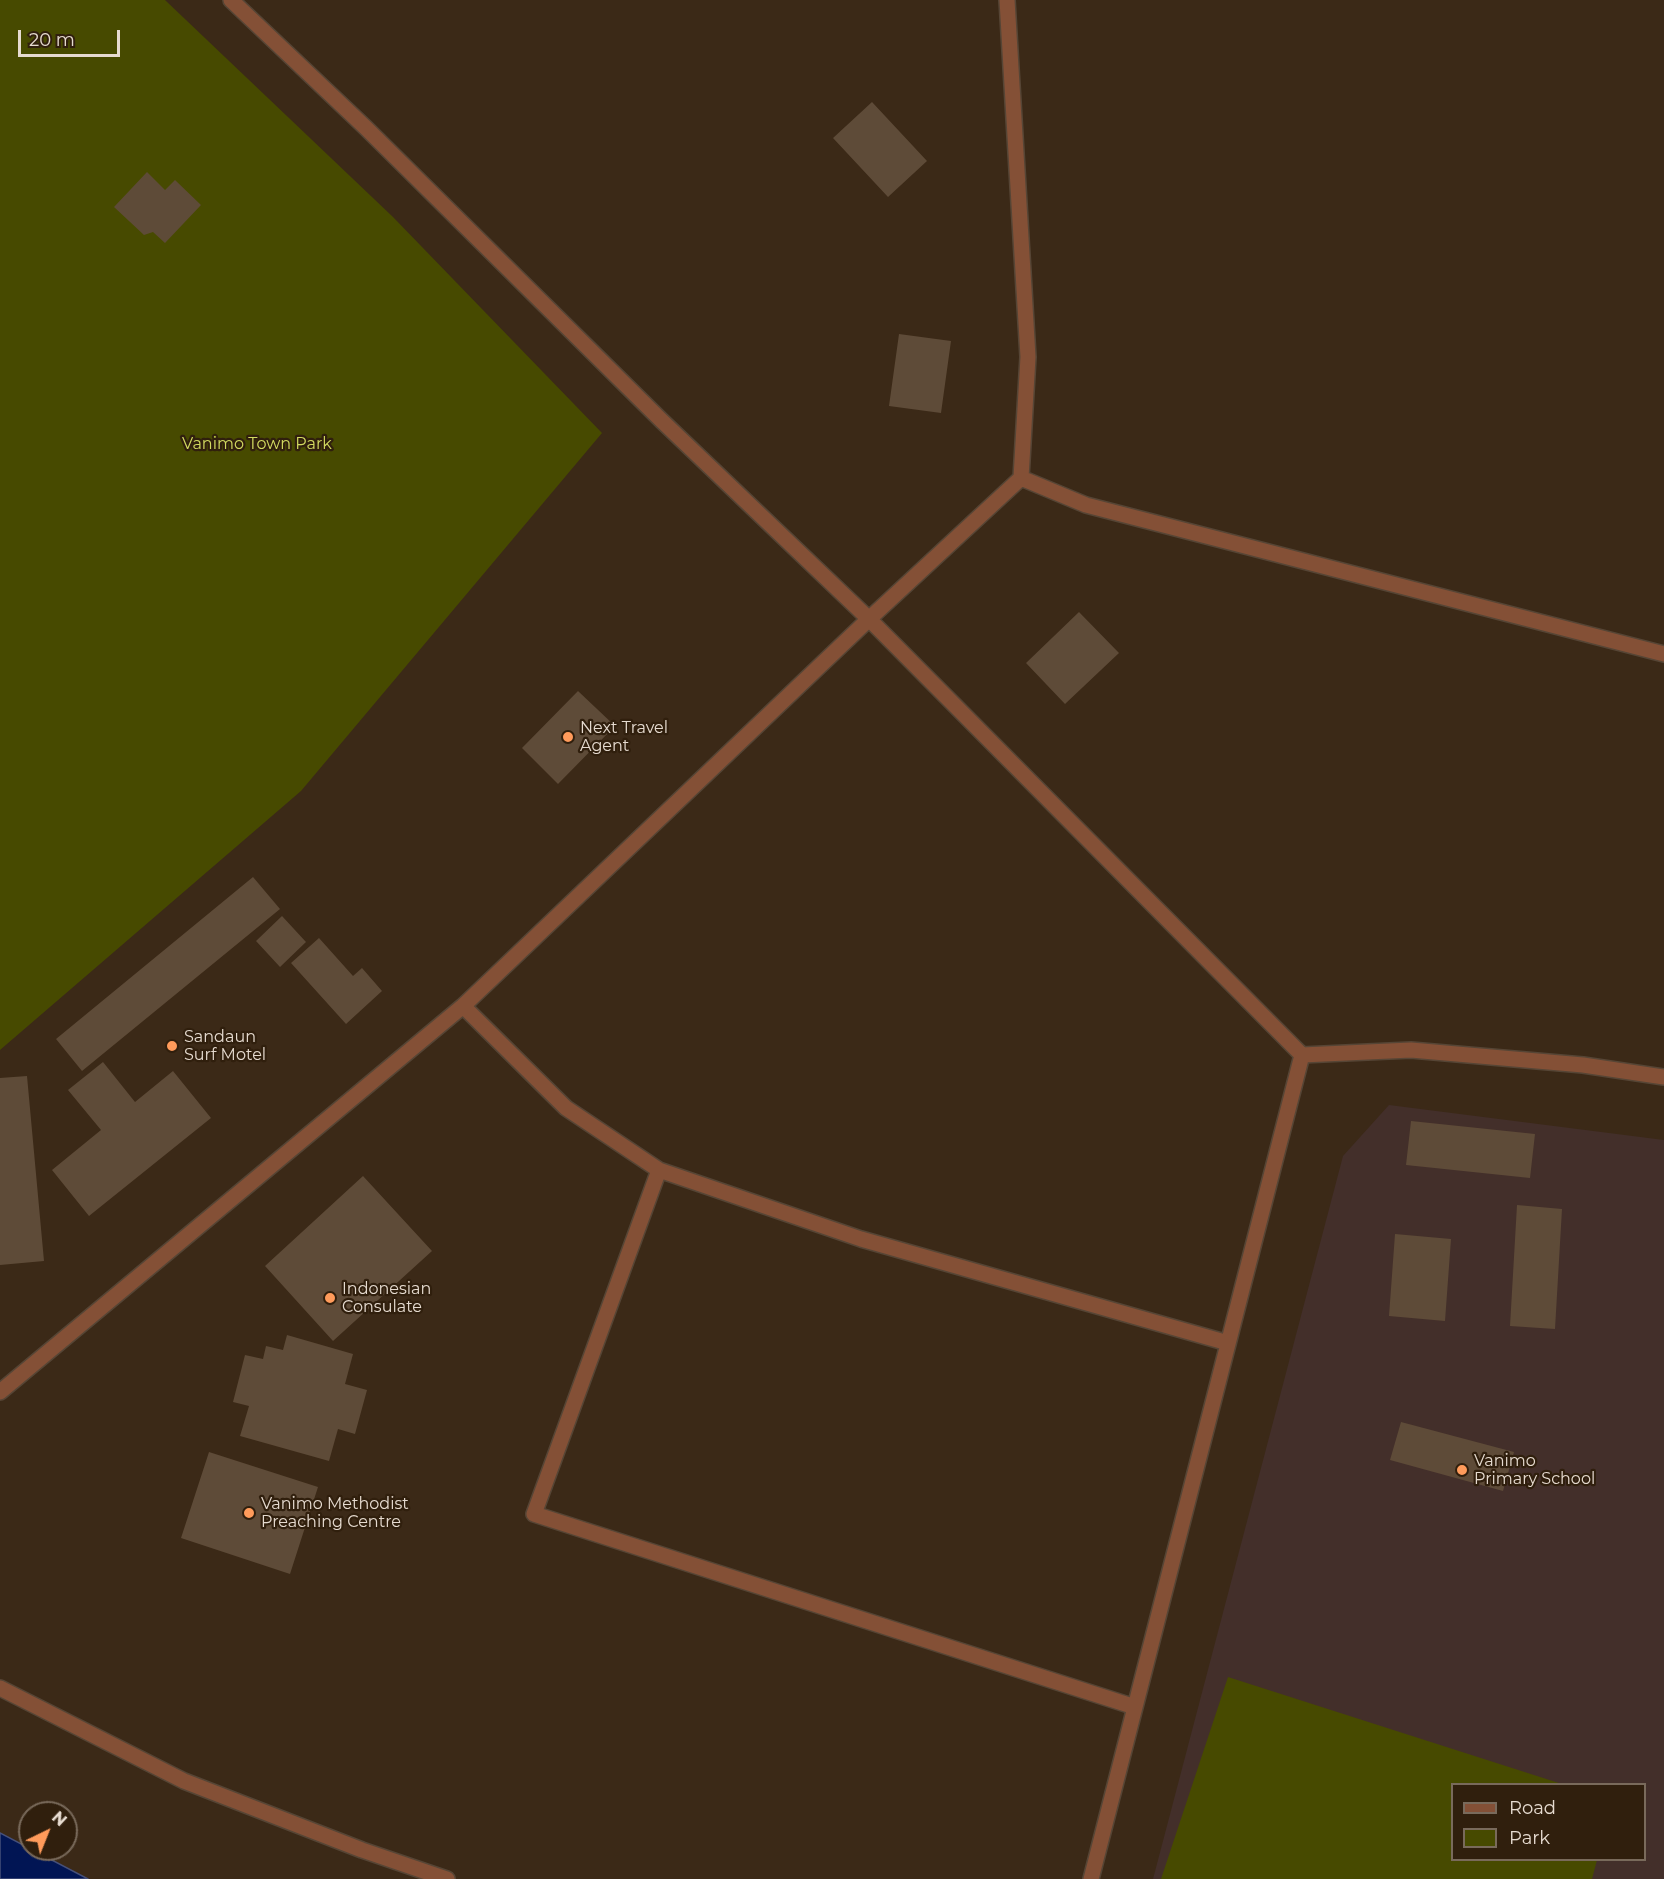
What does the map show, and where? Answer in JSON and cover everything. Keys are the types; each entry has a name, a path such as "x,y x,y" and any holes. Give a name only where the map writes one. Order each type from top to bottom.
{"street":[{"path":"231,0 366,128 662,421 869,619 1302,1055 1411,1050 1583,1065 1664,1077"},
{"path":"3,1387 463,1006 869,619 1021,478 1029,357 1007,0"},
{"path":"1021,478 1086,505 1664,654"},
{"path":"463,1006 566,1108 659,1170 861,1239 1228,1343"},
{"path":"1091,1879 1302,1055"},
{"path":"659,1170 534,1514 1135,1707"},
{"path":"0,1688 184,1781 362,1850 447,1879"}],"shaded area":[{"name":"Vanimo Primary School","path":"1389,1105 1664,1140 1664,1879 1153,1879 1343,1156"},
{"path":"0,1833 18,1842 18,1861 54,1861 88,1879 0,1879"}],"green space":[{"name":"Vanimo Town Park","path":"0,0 165,0 393,217 602,433 301,791 0,1050"},
{"path":"1228,1677 1559,1783 1451,1783 1451,1861 1597,1861 1592,1879 1161,1879"}],"building":[{"path":"872,102 927,161 888,197 833,138"},
{"path":"147,172 165,190 175,180 201,205 165,243 153,232 144,235 114,207"},
{"path":"899,334 951,341 941,413 889,406"},
{"path":"1079,612 1119,653 1065,704 1026,663"},
{"name":"Next Travel Agent","path":"578,691 615,726 558,784 522,748"},
{"path":"253,877 280,909 82,1071 56,1039"},
{"path":"282,916 306,942 280,967 256,941"},
{"path":"319,938 353,976 362,968 382,991 346,1024 291,963"},
{"path":"103,1062 135,1102 173,1071 211,1118 89,1216 52,1170 101,1130 68,1090"},
{"path":"27,1076 44,1261 0,1265 0,1078"},
{"path":"1411,1121 1535,1134 1530,1178 1406,1165"},
{"path":"363,1176 432,1251 333,1341 265,1266"},
{"path":"1517,1205 1562,1209 1555,1329 1510,1326"},
{"path":"1395,1234 1451,1239 1445,1321 1389,1316"},
{"path":"287,1335 353,1354 345,1384 367,1390 355,1434 338,1429 329,1461 240,1436 249,1406 233,1402 245,1355 263,1359 266,1346 283,1350"},
{"path":"1401,1422 1514,1452 1503,1491 1390,1460"},
{"name":"Vanimo Methodist Preaching Centre","path":"209,1452 318,1487 290,1574 181,1538"}],"place":[{"name":"Next Travel Agent","path":"568,737"},
{"name":"Sandaun Surf Motel","path":"172,1046"},
{"name":"Indonesian Consulate","path":"330,1298"},
{"name":"Vanimo Primary School","path":"1462,1470"},
{"name":"Vanimo Methodist Preaching Centre","path":"249,1513"}]}
